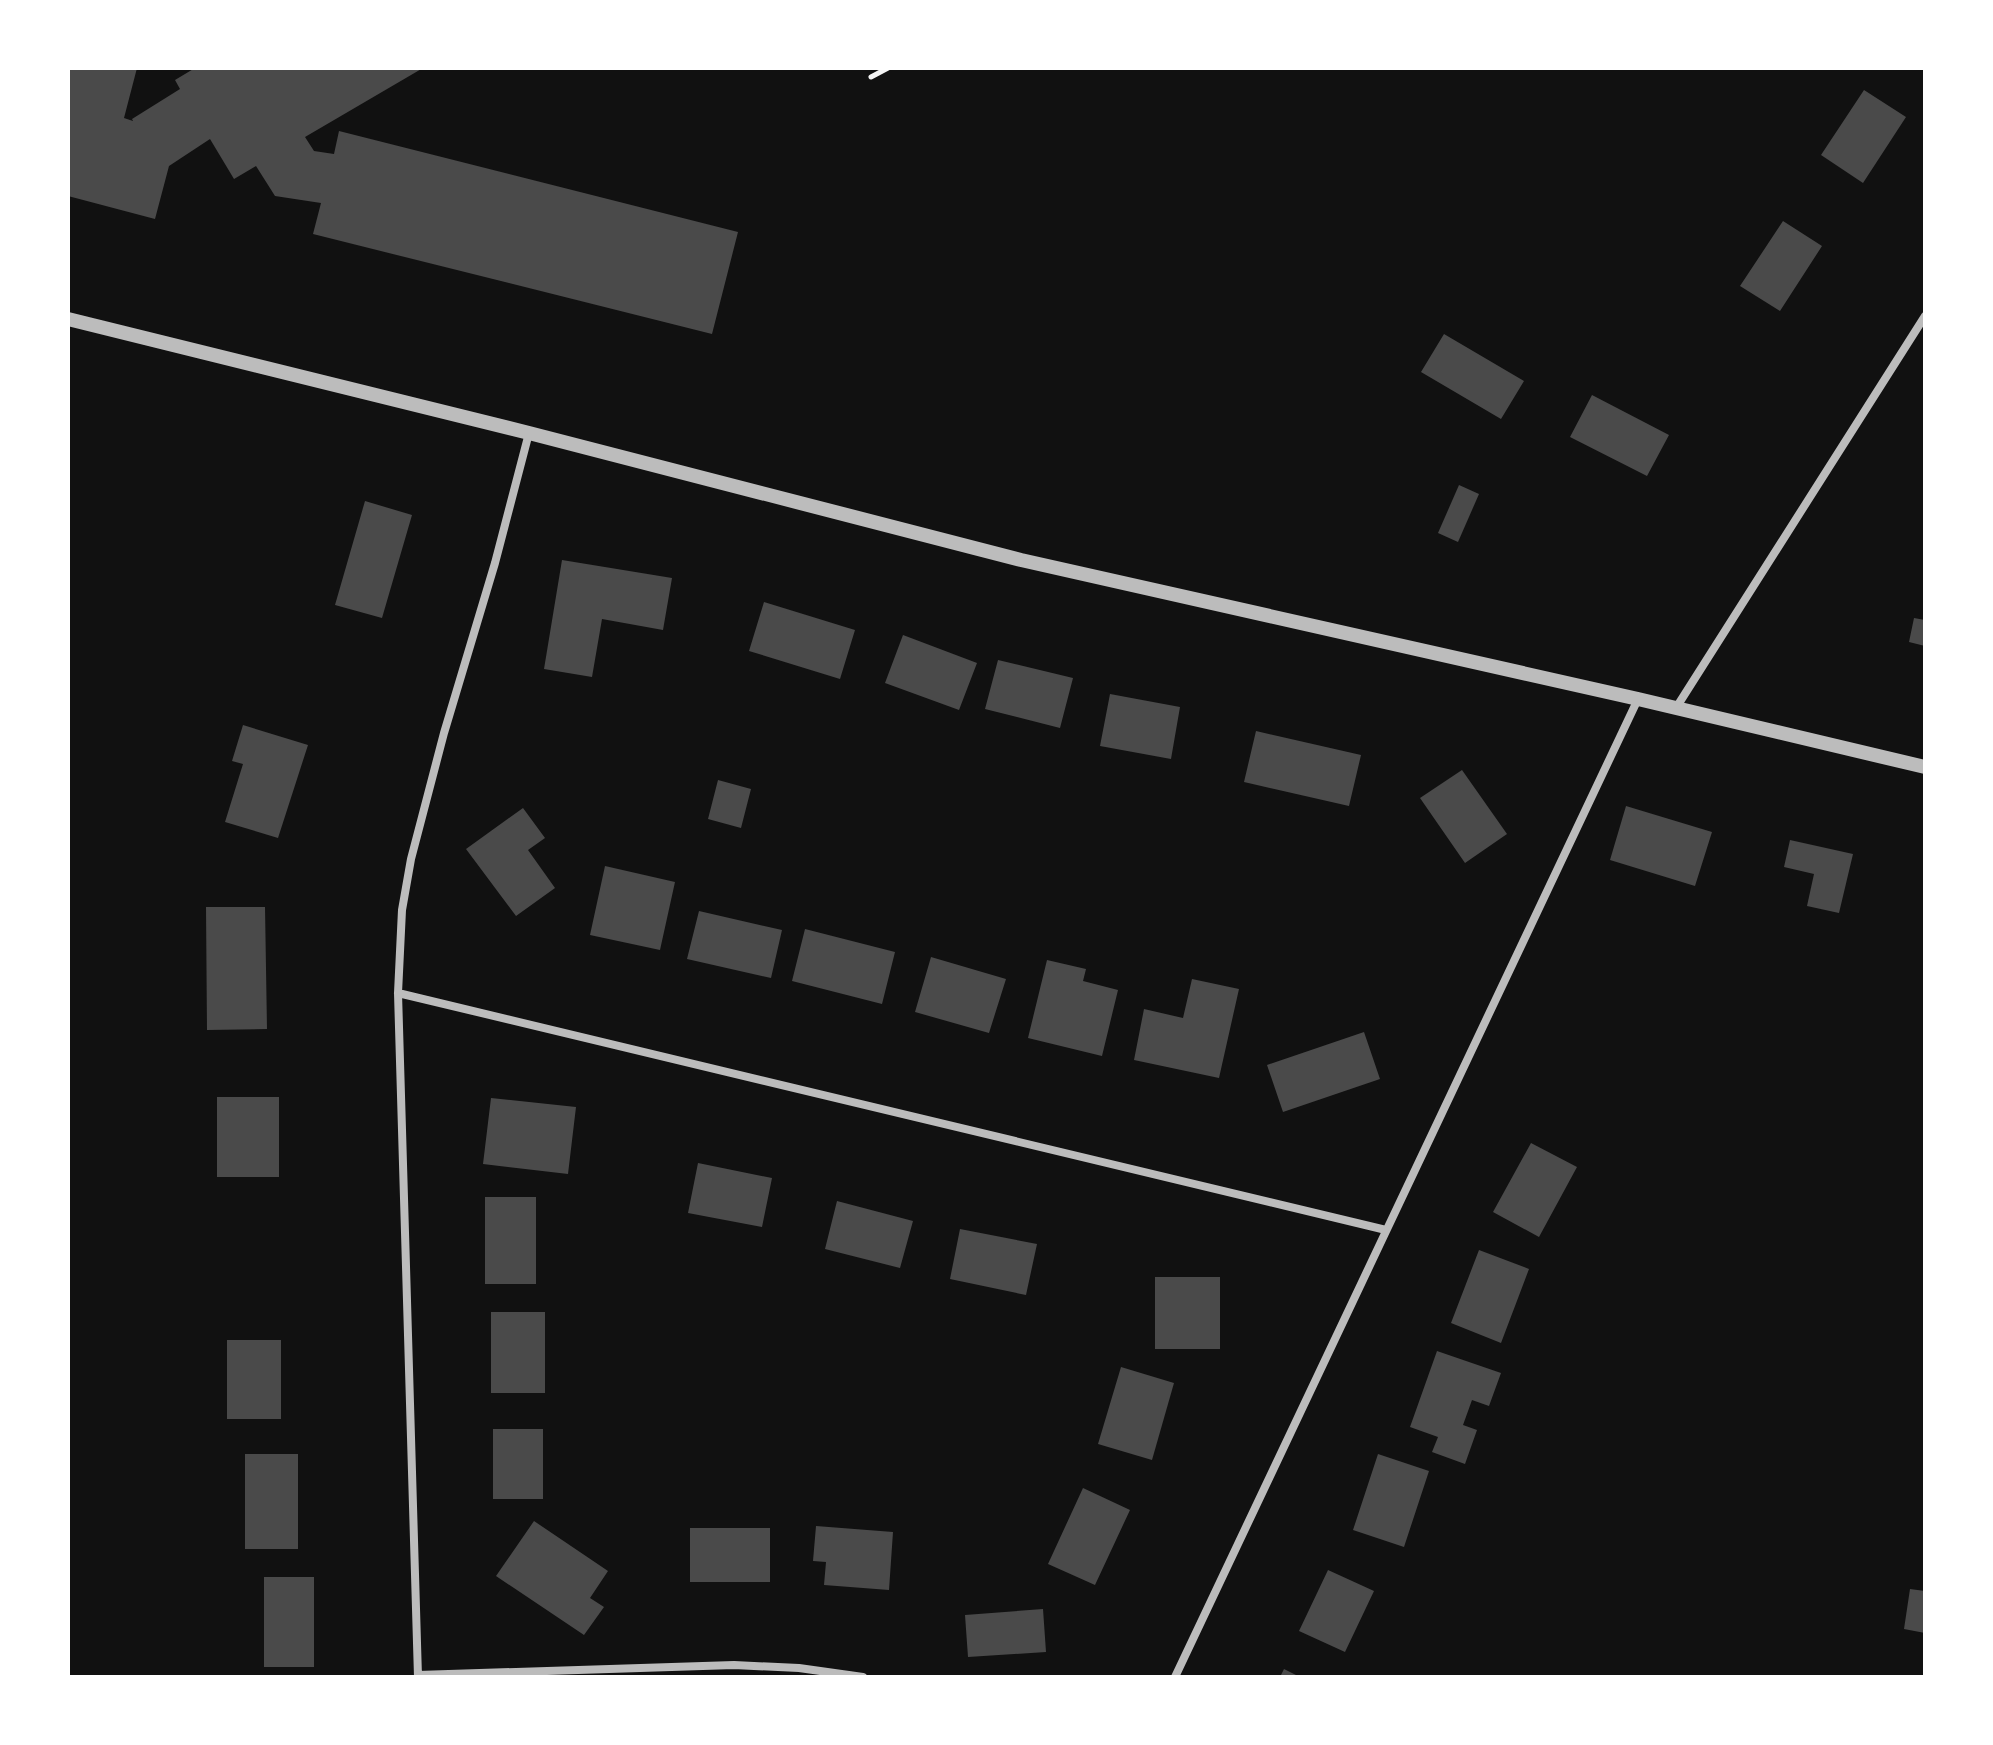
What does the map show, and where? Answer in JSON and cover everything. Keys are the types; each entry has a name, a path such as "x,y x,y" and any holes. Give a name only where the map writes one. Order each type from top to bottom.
{"street":[{"path":"1676,708 1925,316"},
{"path":"68,319 529,433 1021,560 1925,767"},
{"path":"529,433 495,563 444,733 411,859 402,910 398,993 418,1676 734,1665 799,1668 863,1677"},
{"path":"1175,1677 1638,699"},
{"path":"398,993 1386,1230"}],"path":[{"path":"871,77 888,68"}],"building":[{"path":"68,68 137,68 124,118 133,121 180,89 175,80 195,68 423,68 305,137 314,151 334,154 339,131 738,232 712,334 313,234 321,203 275,196 256,166 234,179 210,139 169,166 155,219 68,196"},
{"path":"1864,90 1906,117 1863,183 1821,155"},
{"path":"1783,221 1822,246 1780,311 1740,286"},
{"path":"1444,334 1524,381 1501,419 1421,372"},
{"path":"1592,395 1669,435 1647,476 1570,437"},
{"path":"1459,485 1479,494 1458,542 1438,533"},
{"path":"365,501 412,515 382,618 335,605"},
{"path":"562,560 672,578 663,630 602,619 592,677 544,669"},
{"path":"764,602 855,630 840,679 749,651"},
{"path":"1914,618 1925,620 1925,646 1909,642"},
{"path":"903,635 977,663 959,710 885,683"},
{"path":"998,660 1073,678 1060,728 985,709"},
{"path":"1110,694 1180,707 1171,759 1100,746"},
{"path":"243,725 308,745 278,838 225,822 243,764 232,761"},
{"path":"1256,731 1361,755 1349,806 1244,782"},
{"path":"1462,770 1507,834 1465,863 1420,798"},
{"path":"718,780 751,789 741,828 708,819"},
{"path":"1626,806 1712,832 1695,886 1610,860"},
{"path":"523,808 545,838 528,850 555,888 516,916 466,849"},
{"path":"1790,840 1853,854 1839,913 1807,906 1814,874 1784,867"},
{"path":"605,866 675,882 660,950 590,935"},
{"path":"206,907 265,907 267,1029 207,1030"},
{"path":"699,911 782,930 771,978 687,959"},
{"path":"805,929 895,952 882,1004 792,981"},
{"path":"931,957 1006,979 989,1033 915,1012"},
{"path":"1047,960 1086,969 1083,981 1118,990 1102,1056 1028,1038"},
{"path":"1192,979 1239,989 1219,1078 1134,1060 1144,1009 1183,1018"},
{"path":"1364,1032 1380,1079 1283,1112 1267,1065"},
{"path":"217,1097 279,1097 279,1177 217,1177"},
{"path":"491,1098 576,1107 568,1174 483,1164"},
{"path":"1531,1143 1577,1167 1539,1237 1493,1212"},
{"path":"698,1163 772,1178 762,1227 688,1213"},
{"path":"485,1197 536,1197 536,1284 485,1284"},
{"path":"837,1201 913,1221 900,1268 825,1249"},
{"path":"960,1229 1037,1244 1026,1295 950,1279"},
{"path":"1479,1250 1529,1269 1501,1343 1451,1323"},
{"path":"1155,1277 1220,1277 1220,1349 1155,1349"},
{"path":"491,1312 545,1312 545,1393 491,1393"},
{"path":"227,1340 281,1340 281,1419 227,1419"},
{"path":"1437,1351 1501,1373 1489,1406 1472,1400 1463,1425 1477,1430 1465,1464 1432,1452 1438,1437 1410,1427"},
{"path":"1121,1367 1174,1383 1152,1460 1098,1444"},
{"path":"493,1429 543,1429 543,1499 493,1499"},
{"path":"245,1454 298,1454 298,1549 245,1549"},
{"path":"1378,1454 1429,1471 1404,1547 1353,1530"},
{"path":"1083,1488 1130,1510 1095,1585 1048,1564"},
{"path":"534,1521 608,1571 590,1598 604,1607 584,1635 496,1576"},
{"path":"816,1526 893,1532 889,1590 824,1585 826,1562 813,1561"},
{"path":"690,1528 770,1528 770,1582 690,1582"},
{"path":"1328,1570 1374,1591 1345,1652 1299,1631"},
{"path":"264,1577 314,1577 314,1667 264,1667"},
{"path":"1910,1589 1925,1591 1925,1633 1904,1629"},
{"path":"1043,1609 1046,1652 968,1657 965,1615"},
{"path":"1284,1669 1300,1677 1280,1677"}]}
